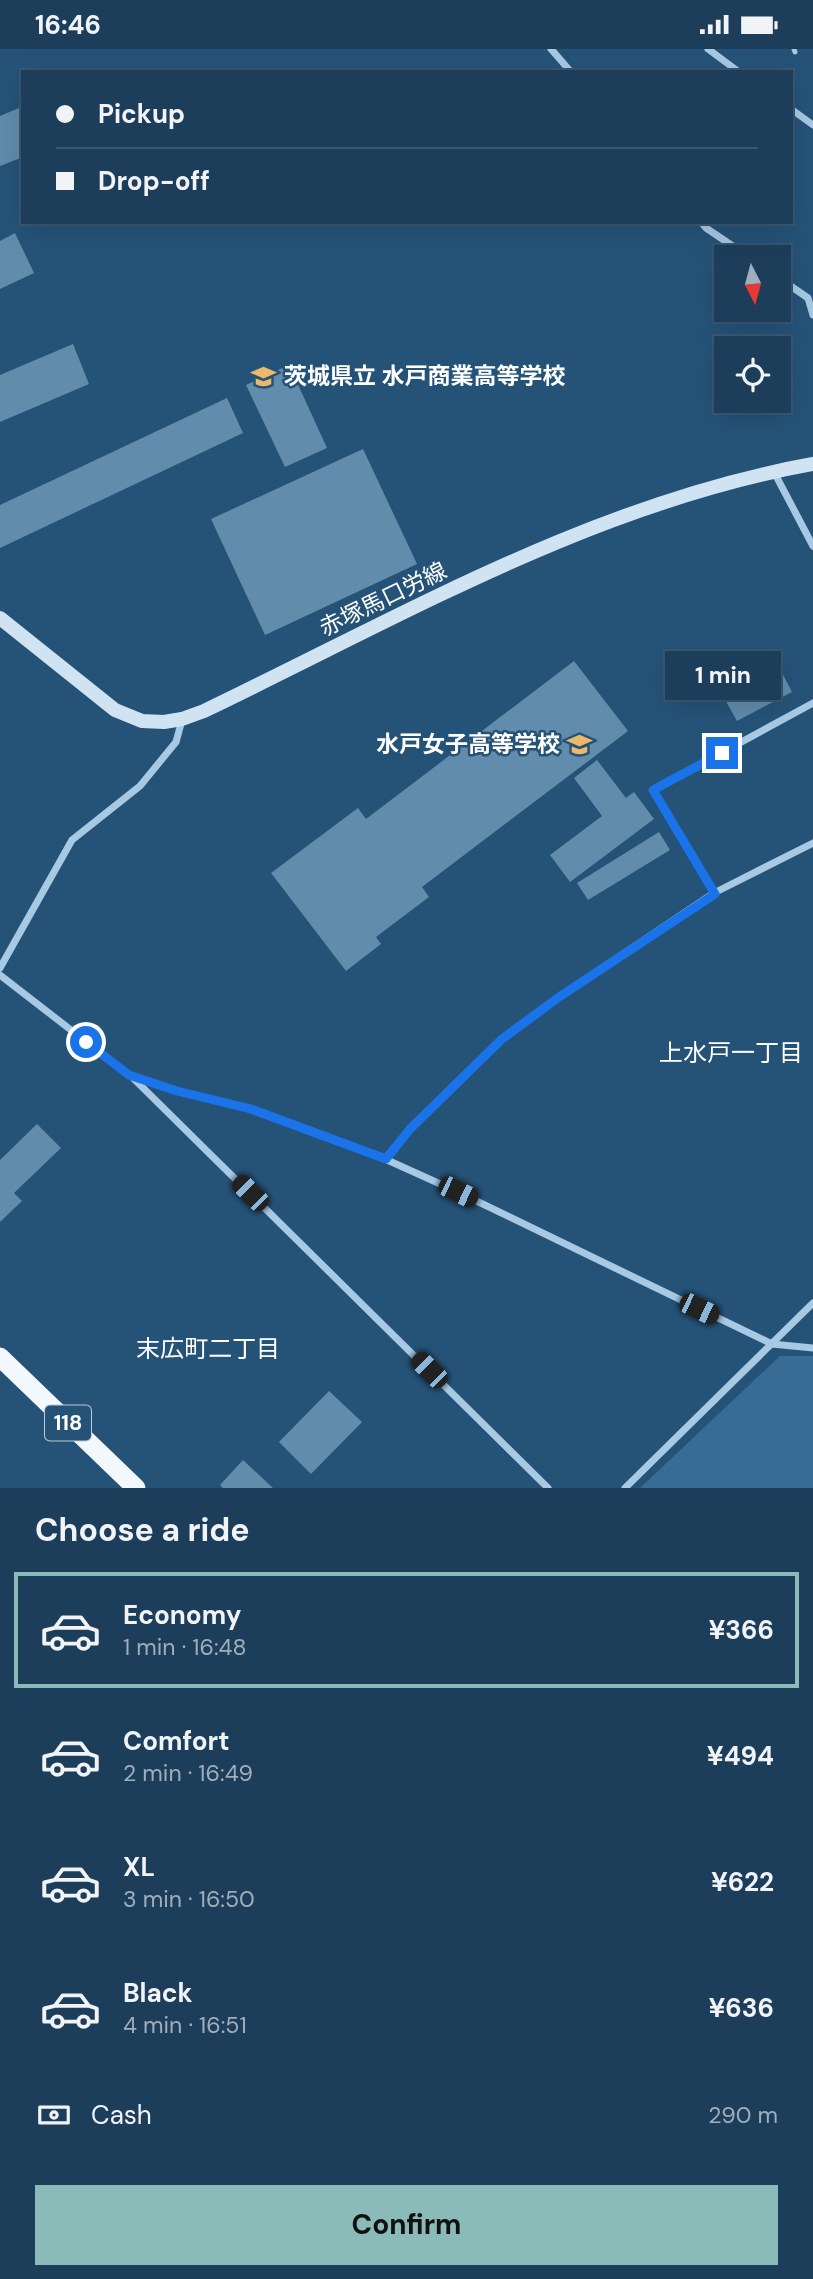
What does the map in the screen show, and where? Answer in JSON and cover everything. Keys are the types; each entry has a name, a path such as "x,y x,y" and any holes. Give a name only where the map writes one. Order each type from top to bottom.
{"highway":[{"name":"118","path":"0,1357 136,1488"}],"main road":[{"name":"赤塚馬口労線","path":"0,618 115,710 142,721 182,719 515,559 642,509 712,486 813,464"}],"street":[{"path":"551,49 569,70"},
{"path":"708,49 736,70"},
{"path":"793,110 813,125"},
{"path":"703,224 731,245"},
{"path":"791,286 808,298 813,315"},
{"path":"774,471 813,546"},
{"path":"715,894 653,790 813,703"},
{"path":"0,968 72,840 140,786 176,742 182,719"},
{"path":"386,1159 410,1129 502,1039 559,997 715,894 813,843"},
{"path":"0,975 129,1075 548,1488"},
{"path":"129,1075 177,1091 251,1109 386,1159 772,1344 813,1347"},
{"path":"625,1488 813,1303"}],"shaded area":[{"path":"780,1356 813,1356 813,1488 640,1488"}],"building":[{"path":"19,108 21,114 21,158 0,166 0,116"},
{"path":"15,233 34,273 0,289 0,241"},
{"path":"73,344 89,384 0,422 0,375"},
{"path":"289,365 327,448 285,467 246,385"},
{"path":"227,398 243,433 0,548 0,505"},
{"path":"363,449 417,564 265,635 211,519"},
{"path":"775,659 792,692 737,721 719,689"},
{"path":"574,661 628,731 422,887 429,897 376,937 381,944 346,971 271,873 358,808 366,819"},
{"path":"597,760 626,798 634,792 654,819 570,882 550,855 602,816 574,778"},
{"path":"659,832 670,850 588,900 577,883"},
{"path":"37,1124 61,1148 14,1193 22,1201 0,1222 0,1160"},
{"path":"329,1391 362,1422 311,1474 279,1442"},
{"path":"243,1460 273,1488 223,1488 220,1485"}],"place":[{"name":"茨城県立 水戸商業高等学校","path":"264,376"},
{"name":"水戸女子高等学校","path":"580,744"}],"district":[{"name":"上水戸一丁目","path":"731,1052"},
{"name":"末広町二丁目","path":"208,1348"}],"route":[{"path":"86,1042 129,1075 177,1091 251,1109 386,1159 410,1129 502,1039 559,997 715,894 653,790 722,753"}]}
